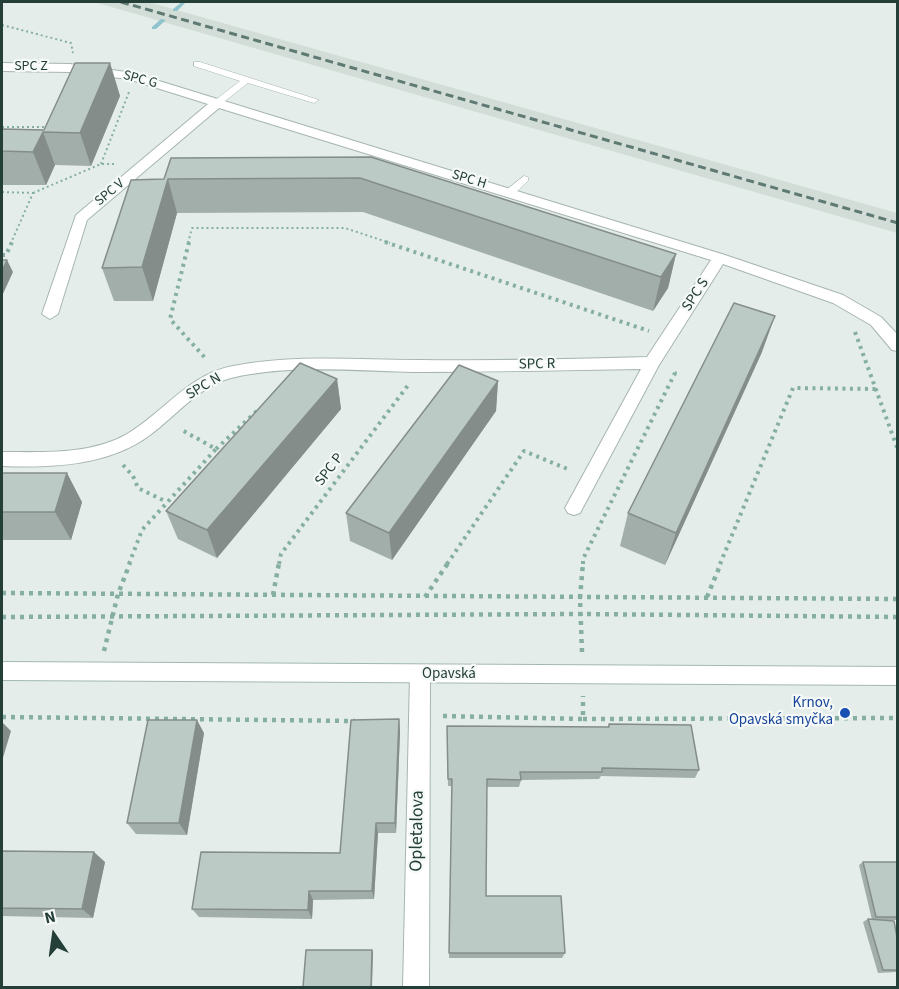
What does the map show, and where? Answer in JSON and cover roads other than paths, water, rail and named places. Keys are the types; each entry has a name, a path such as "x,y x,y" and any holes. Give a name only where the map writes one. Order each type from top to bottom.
{"street":[{"name":"SPC Z","path":"2,67 60,67"},
{"name":"SPC G","path":"60,67 135,78 218,103"},
{"name":"SPC V","path":"50,314 81,218 218,103"},
{"name":"SPC H","path":"218,103 720,258"},
{"path":"720,258 838,299 876,321 897,346"},
{"name":"SPC S","path":"574,508 652,363 720,258"},
{"name":"SPC R","path":"423,366 652,363"},
{"name":"SPC N","path":"2,459 31,450 98,454 131,439 201,386 229,373 305,365 423,366"},
{"name":"Opavská","path":"2,671 897,676"},
{"name":"Opletalova","path":"416,987 420,675"}],"lane":[{"path":"197,63 314,100"},
{"path":"218,103 247,80"},
{"path":"509,193 524,179"}],"waterway":[{"path":"175,10 184,2"},
{"path":"154,28 163,20"}],"railway":[{"path":"121,2 898,223"}],"place":[{"name":"Krnov, Opavská smyčka","path":"845,713"}]}
